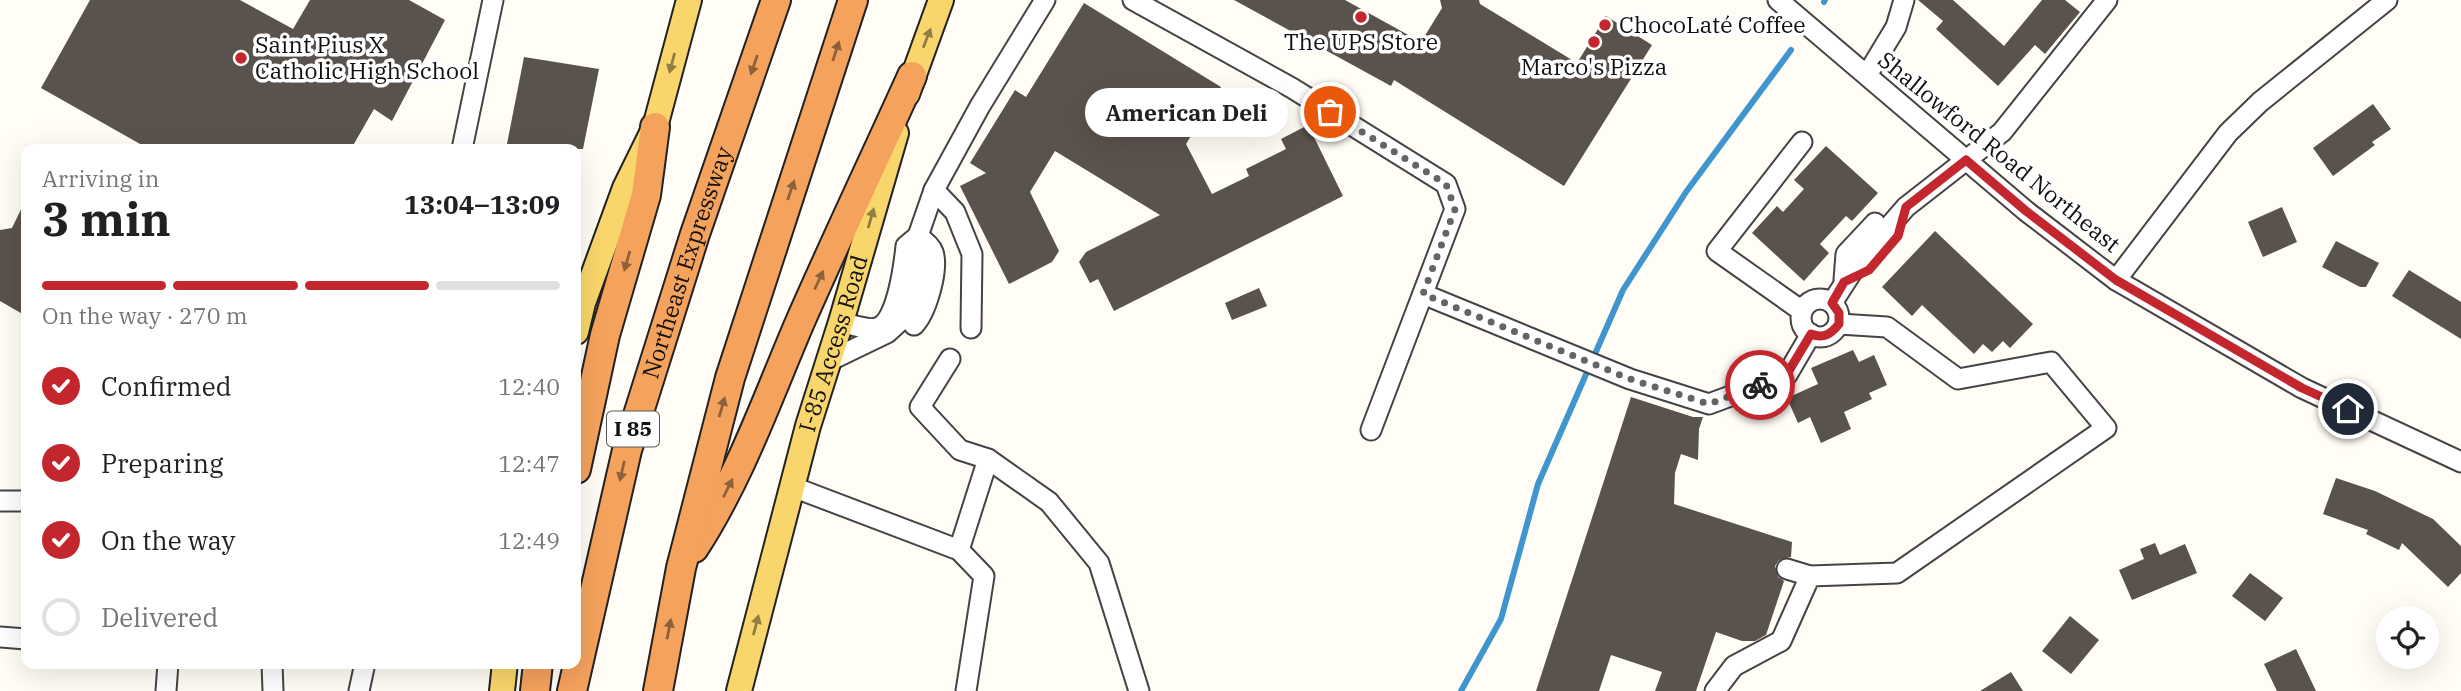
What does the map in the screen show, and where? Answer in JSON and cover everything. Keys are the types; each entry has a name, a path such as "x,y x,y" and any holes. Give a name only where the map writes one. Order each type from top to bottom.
{"highway":[{"name":"Northeast Expressway","path":"581,652 627,450 695,234 776,0"},
{"path":"658,691 681,568 730,378 853,0"},
{"path":"681,568 712,519 750,445 800,323 912,76"},
{"path":"581,446 605,335 646,195 655,127"},
{"path":"535,691 537,669"},
{"name":"Northeast Expressway","path":"572,691 577,669"}],"main road":[{"path":"581,311 625,188 655,127 689,0"},
{"name":"I-85 Access Road","path":"739,691 808,426 912,76 941,0"},
{"path":"502,691 504,669"}],"street":[{"path":"463,144 493,0"},
{"path":"829,361 887,333 910,312 920,258 918,236 934,190 980,106 1045,0"},
{"path":"1133,0 1292,88 1446,184 1455,209 1371,430"},
{"name":"Shallowford Road Northeast","path":"1778,0 2026,211 2116,280 2302,388 2461,462"},
{"path":"1867,75 1896,27 1904,0"},
{"path":"1832,303 1859,261 1906,207 2002,132 2107,0"},
{"path":"2116,280 2228,134 2260,102 2387,0"},
{"path":"1801,142 1717,251 1802,311"},
{"path":"934,190 955,212 972,254 971,328"},
{"path":"841,322 871,328 880,327 917,278"},
{"path":"1423,294 1630,379 1709,404 1787,374 1811,334"},
{"path":"1816,299 1832,303 1839,313 1839,324 1830,334 1817,337 1811,334 1802,324 1802,311 1816,299"},
{"path":"1787,569 1810,576 1897,573 2106,428 2051,362 1958,379 1887,327 1839,324"},
{"path":"950,359 920,407 960,450 988,458 1049,502 1099,563 1139,691"},
{"path":"959,550 988,458"},
{"path":"793,487 959,550 984,576 966,691"},
{"path":"0,501 21,501"},
{"path":"1715,691 1734,666 1781,641 1810,576"},
{"path":"0,637 21,639"},
{"path":"166,691 168,669"},
{"path":"272,669 274,691"},
{"path":"359,691 364,669"}],"building":[{"name":"Saint Pius X Catholic High School","path":"90,0 240,0 293,29 310,0 409,0 445,20 392,121 374,109 354,144 140,144 41,88"},
{"path":"1234,0 1345,0 1421,42 1442,8 1440,0 1479,0 1480,4 1577,63 1606,16 1652,45 1564,186 1394,80 1391,86"},
{"path":"1918,0 1953,0 2004,46 2042,0 2065,0 2080,12 2045,54 2035,45 1998,86 1936,29 1943,21"},
{"path":"1084,3 1221,87 1186,144 1212,194 1249,176 1246,169 1286,149 1281,139 1308,125 1343,196 1114,311 1098,279 1090,283 1079,262 1086,252 1160,215 1055,151 1030,192 1059,251 1052,262 1009,284 960,186 986,173 970,163 1015,90 1026,97"},
{"path":"524,57 599,69 583,149 581,144 507,144"},
{"path":"2373,104 2391,129 2372,142 2375,145 2333,176 2313,148"},
{"path":"1826,146 1878,193 1852,221 1846,216 1820,244 1829,253 1804,281 1752,233 1777,206 1783,212 1804,189 1794,180"},
{"path":"2282,207 2297,242 2263,257 2248,222"},
{"path":"21,209 21,313 0,301 0,230 12,228"},
{"path":"1935,231 2033,324 2010,348 2003,341 1992,352 1983,344 1974,354 1922,305 1912,316 1882,287"},
{"path":"2336,241 2379,263 2366,287 2360,287 2322,267"},
{"path":"2409,270 2461,302 2461,339 2392,296"},
{"path":"1259,288 1267,306 1232,320 1225,303"},
{"path":"1853,350 1859,362 1874,355 1887,385 1869,393 1872,399 1844,412 1851,429 1821,443 1810,417 1798,423 1787,398 1818,384 1811,368"},
{"path":"1631,397 1693,417 1703,417 1699,429 1698,460 1681,454 1675,473 1674,504 1792,542 1791,557 1779,560 1775,566 1778,577 1784,581 1766,635 1755,641 1742,641 1716,632 1696,691 1655,691 1662,672 1611,655 1599,691 1536,691"},
{"path":"2336,478 2375,491 2433,519 2461,546 2461,573 2448,587 2402,543 2399,550 2366,534 2368,530 2323,514"},
{"path":"2155,543 2160,555 2185,544 2197,573 2132,600 2119,570 2144,559 2140,549"},
{"path":"2250,573 2283,598 2265,621 2232,596"},
{"path":"2070,616 2099,640 2071,674 2042,651"},
{"path":"2296,649 2316,691 2277,691 2264,664"},
{"path":"2011,672 2023,691 1980,691"}],"waterway":[{"path":"1461,691 1501,619 1538,484 1623,290 1686,192 1791,50"}],"way so far":[{"path":"1330,112 1446,184 1455,209 1423,294 1630,379 1709,404 1760,385"}],"place":[{"name":"The UPS Store","path":"1361,17"},
{"name":"ChocoLaté Coffee","path":"1605,25"},
{"name":"Marco's Pizza","path":"1594,42"},
{"name":"Saint Pius X Catholic High School","path":"241,58"},
{"name":"American Deli","path":"1330,112"}],"route":[{"path":"1760,385 1787,374 1811,334 1824,336 1835,330 1839,324 1839,313 1832,303 1844,282 1869,270 1898,236 1906,207 1966,160 2026,211 2116,280 2302,388 2348,409"}]}
